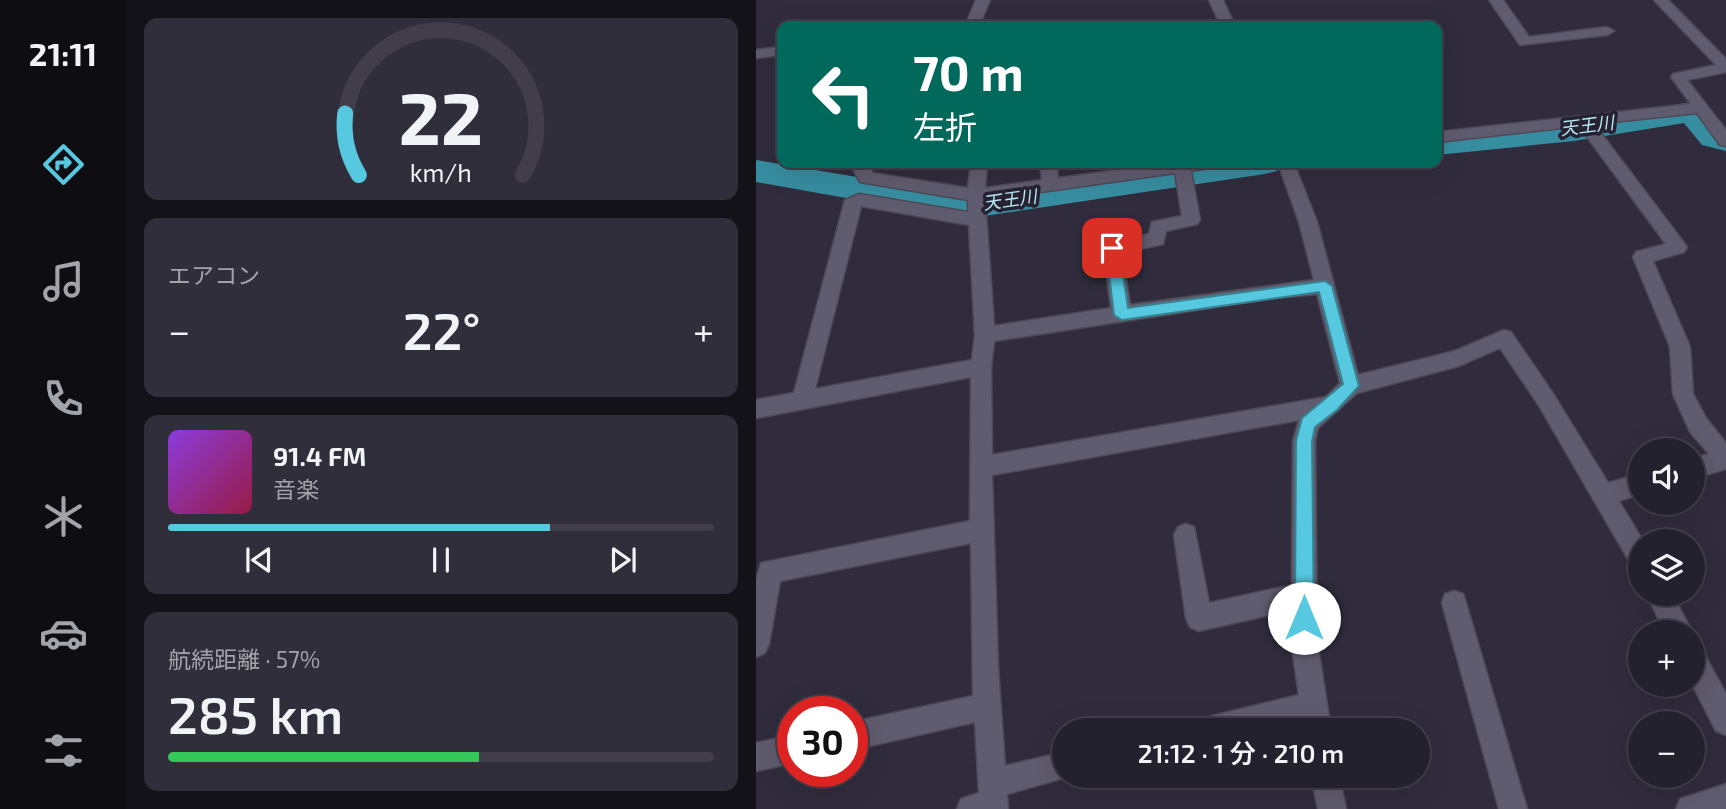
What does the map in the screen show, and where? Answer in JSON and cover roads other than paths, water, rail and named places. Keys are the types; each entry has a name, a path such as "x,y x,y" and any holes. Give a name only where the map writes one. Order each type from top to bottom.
{"street":[{"path":"974,21 983,0"},
{"path":"1216,0 1226,21"},
{"path":"1496,0 1525,42 1607,32"},
{"path":"1661,0 1726,68"},
{"path":"756,54 777,52"},
{"path":"1726,68 1678,77 1726,141"},
{"path":"1442,136 1699,108"},
{"path":"1584,122 1678,247 1642,257 1680,347 1683,394 1699,425 1726,459 1705,465"},
{"path":"863,168 866,178 976,195 1175,168"},
{"path":"979,168 976,195 985,335 981,367 981,467 987,801 1052,771"},
{"path":"1049,168 1051,185"},
{"path":"1122,315 1112,248 1157,239 1158,226 1191,220 1182,168"},
{"path":"1288,168 1308,222 1351,386"},
{"path":"802,401 851,204 859,200 978,220"},
{"path":"985,335 1273,291 1325,286"},
{"path":"1315,718 1304,641 1304,441 1308,423 1351,386 1459,358 1504,338 1545,398 1628,538"},
{"path":"756,410 981,367"},
{"path":"981,467 1332,405"},
{"path":"1602,496 1628,488"},
{"path":"756,644 770,571 982,530"},
{"path":"1186,535 1199,618 1304,595"},
{"path":"1454,603 1513,809"},
{"path":"1705,681 1726,721"},
{"path":"868,732 987,706"},
{"path":"756,757 777,752"},
{"path":"1328,788 1332,809"},
{"path":"1690,809 1726,798"}],"waterway":[{"name":"天王川","path":"1442,144 1574,131 1692,112 1713,138 1726,141"},
{"name":"天王川","path":"756,171 964,207 1231,168"}]}
